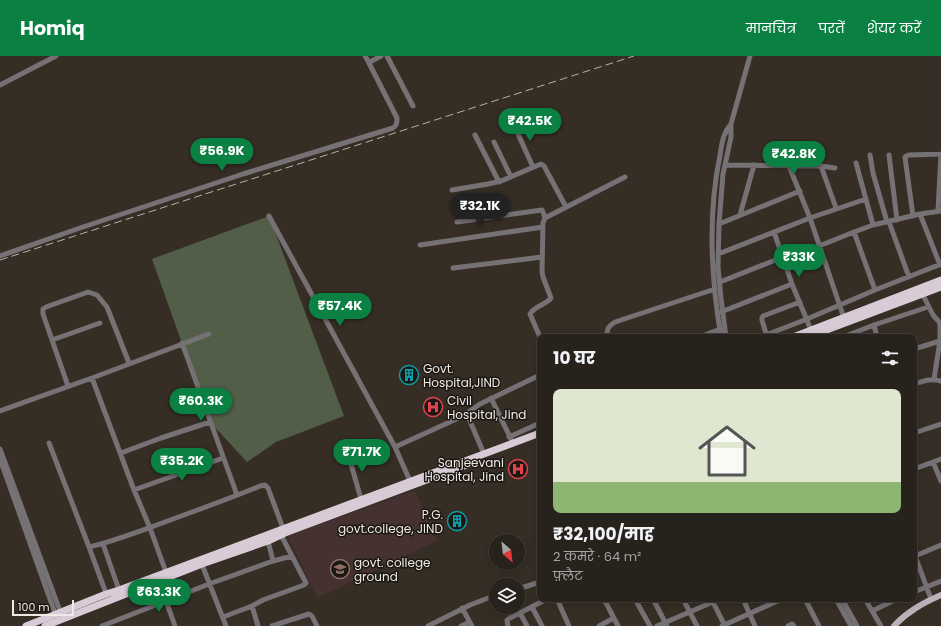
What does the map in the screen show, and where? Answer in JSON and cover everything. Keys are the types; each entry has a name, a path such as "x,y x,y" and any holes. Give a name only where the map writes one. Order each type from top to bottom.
{"highway":[{"path":"809,334 821,332 921,291 941,280"},
{"path":"821,332 844,318 921,291 941,287"},
{"path":"201,561 268,541 283,532 361,499 484,454 511,440 537,434"},
{"path":"107,597 119,590 167,575 201,561 537,439"},
{"path":"26,626 46,624 59,616 107,597 159,581 167,575"}],"main road":[{"path":"894,626 903,617 916,608 941,595"}],"street":[{"path":"0,85 56,56"},
{"path":"0,256 236,177 393,128 396,126 396,118 365,56"},
{"path":"368,61 370,62 381,56"},
{"path":"387,56 413,106"},
{"path":"721,334 718,254 724,165 731,137 731,124 750,56"},
{"path":"513,123 533,167"},
{"path":"725,334 715,289 713,251 714,202 716,174 724,136 726,130 731,124"},
{"path":"475,135 499,182"},
{"path":"494,142 511,177"},
{"path":"819,246 873,226 913,216 920,214 939,211 941,154 909,155 905,158 913,216"},
{"path":"870,155 872,173 888,222 909,277"},
{"path":"889,155 897,220"},
{"path":"856,163 873,226"},
{"path":"452,190 499,182 543,164 566,207"},
{"path":"724,165 821,166 835,168"},
{"path":"740,215 754,165"},
{"path":"789,166 810,218 844,318"},
{"path":"821,166 836,208"},
{"path":"545,218 625,176"},
{"path":"719,224 800,191"},
{"path":"718,254 836,208 866,199"},
{"path":"714,202 721,202"},
{"path":"457,222 542,210 544,212 542,275 551,298 549,302 533,310 530,314 539,334"},
{"path":"772,334 875,290 941,265 920,214"},
{"path":"270,216 394,447 410,481"},
{"path":"420,245 543,227"},
{"path":"774,232 792,284 807,319 809,334"},
{"path":"854,232 875,290"},
{"path":"453,268 542,257"},
{"path":"720,282 783,257"},
{"path":"720,312 792,284"},
{"path":"607,334 607,329 615,322 715,289"},
{"path":"921,291 933,315 941,322 940,341 934,379"},
{"path":"68,386 43,314 43,309 46,307 88,292 97,295 107,307 129,364"},
{"path":"766,334 762,320 763,316 800,302"},
{"path":"851,334 928,307"},
{"path":"52,340 100,323"},
{"path":"874,326 876,334"},
{"path":"708,334 720,329"},
{"path":"0,411 209,334"},
{"path":"917,348 940,341"},
{"path":"182,343 223,458 238,495"},
{"path":"394,447 467,414 491,398 537,376"},
{"path":"92,378 167,575"},
{"path":"917,383 934,379 941,381"},
{"path":"491,398 511,440 537,425"},
{"path":"467,414 484,454"},
{"path":"121,454 161,438 210,422"},
{"path":"917,432 941,424"},
{"path":"49,444 107,597"},
{"path":"0,449 59,616"},
{"path":"347,450 361,499"},
{"path":"134,490 223,458"},
{"path":"0,459 59,616"},
{"path":"917,468 941,459"},
{"path":"933,462 941,481"},
{"path":"89,547 103,544 150,528 260,486 267,486 292,556 306,583 223,617"},
{"path":"268,541 273,561"},
{"path":"103,544 119,590"},
{"path":"917,553 941,545"},
{"path":"102,626 209,584 273,561 292,556"},
{"path":"201,561 226,626"},
{"path":"917,562 931,600"},
{"path":"159,581 175,626"},
{"path":"917,591 941,581"},
{"path":"525,587 537,583"},
{"path":"428,626 462,608 489,598"},
{"path":"525,610 541,602"},
{"path":"558,602 569,626"},
{"path":"606,602 618,626"},
{"path":"637,602 650,626"},
{"path":"655,602 666,624"},
{"path":"685,602 697,626"},
{"path":"657,626 666,624 710,602"},
{"path":"712,602 724,626 776,602"},
{"path":"745,602 755,626"},
{"path":"807,602 819,626"},
{"path":"838,602 850,626"},
{"path":"844,602 856,626"},
{"path":"867,602 881,626"},
{"path":"872,611 891,602"},
{"path":"252,606 258,626"},
{"path":"532,607 542,626"},
{"path":"461,626 471,624 462,608"},
{"path":"272,626 289,623 309,614 312,616 317,626"},
{"path":"508,626 507,620 518,614"},
{"path":"521,614 527,626"},
{"path":"599,626 614,618"},
{"path":"788,626 792,624 794,626"}],"shaded area":[{"name":"govt. college ground","path":"415,490 437,541 317,598 288,536"}],"green space":[{"path":"269,216 344,416 276,442 247,462 210,422 152,259"}],"railway":[{"path":"0,260 634,56"}],"place":[{"name":"Govt. Hospital,JIND","path":"409,375"},
{"name":"Civil Hospital, Jind","path":"433,407"},
{"name":"Sanjeevani Hospital, Jind","path":"518,469"},
{"name":"P.G. govt.college, JIND","path":"457,521"},
{"name":"govt. college ground","path":"340,569"}]}
